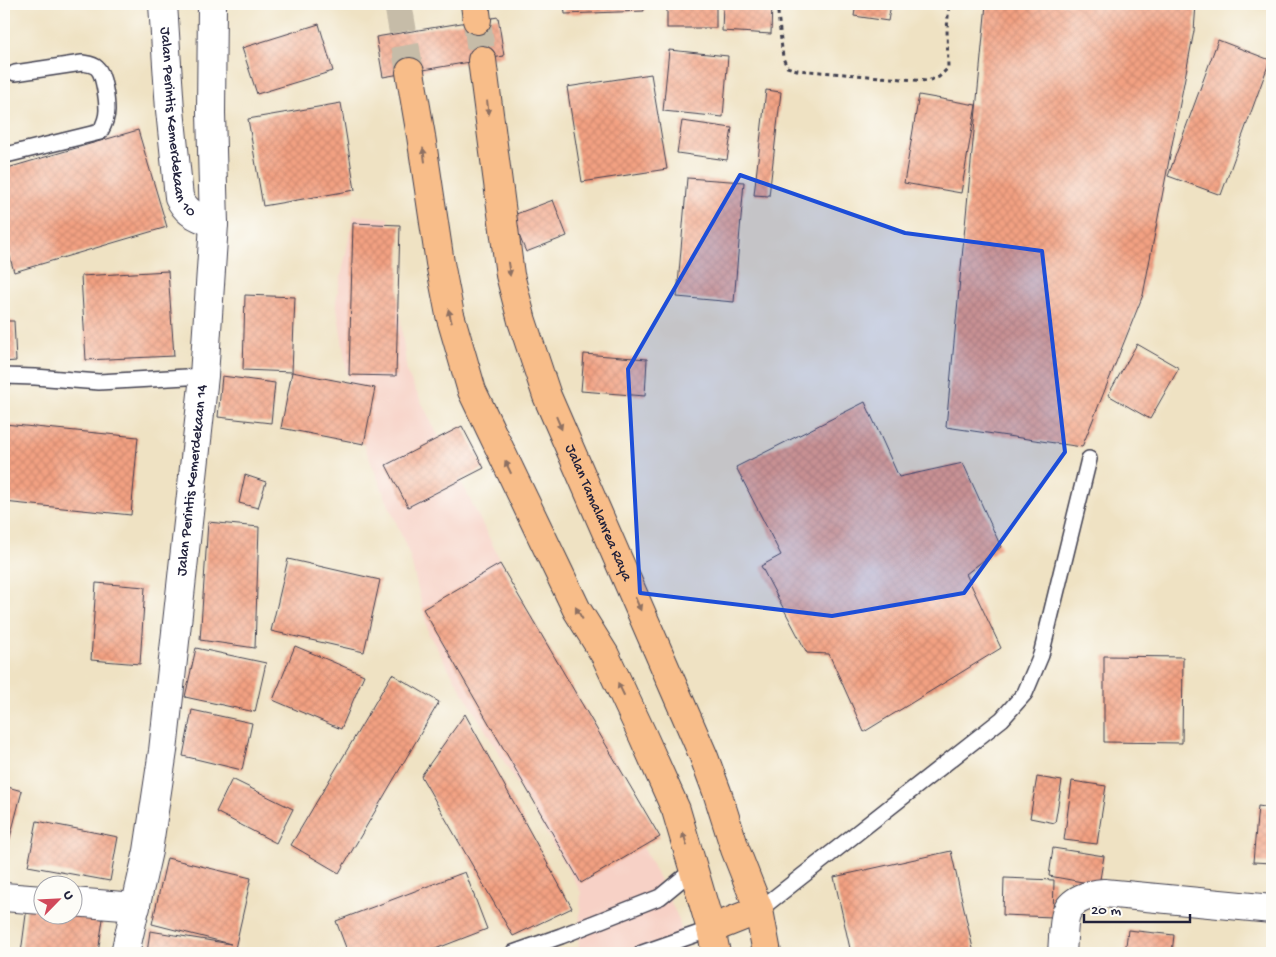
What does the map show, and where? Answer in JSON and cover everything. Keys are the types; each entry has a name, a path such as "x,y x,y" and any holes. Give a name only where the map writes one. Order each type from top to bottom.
{"main road":[{"name":"Jalan Tamalanrea Raya","path":"482,60 510,275 522,321 547,396 704,757 735,849 760,910 767,953"},
{"path":"410,72 448,307 472,391 577,610 605,655 676,810 714,941 760,910"}],"street":[{"name":"Jalan Perintis Kemerdekaan 10","path":"163,4 170,110 179,198 188,211 214,224"},
{"name":"Jalan Perintis Kemerdekaan 14","path":"125,953 148,851 162,751 204,376 214,224 211,113 212,4"},
{"path":"1062,953 1065,915 1075,901 1093,893 1272,909"},
{"path":"4,897 32,899"},
{"path":"82,903 136,907"}],"lane":[{"path":"4,154 100,132 105,123 107,110 101,74 92,65 82,63 15,73"},
{"path":"4,376 99,382 204,376"},
{"path":"760,910 1002,719 1026,693 1040,655 1089,459"},
{"path":"513,953 660,898 694,869"},
{"path":"642,953 714,941"}],"path":[{"path":"777,4 783,58 787,68 927,81 939,77 948,68 947,28 949,4"}],"highlighted area":[{"path":"740,175 905,233 1042,251 1065,452 964,593 832,616 640,593 628,369"}],"shaded area":[{"path":"354,215 388,218 407,373 678,917 687,953 578,953 581,892 429,635 410,556 355,424 336,301"}],"building":[{"path":"564,4 643,4 644,11 565,14"},
{"path":"667,4 716,4 716,28 667,28"},
{"path":"723,4 772,4 771,34 722,31"},
{"path":"856,4 891,4 888,21 854,16"},
{"path":"986,4 1196,4 1194,31 1143,295 1082,447 946,427"},
{"path":"498,17 504,56 383,77 376,37"},
{"path":"319,24 333,71 257,94 242,48"},
{"path":"1218,40 1270,60 1221,195 1168,176"},
{"path":"669,50 728,56 723,117 663,111"},
{"path":"651,74 667,169 582,182 567,87"},
{"path":"766,90 781,92 769,196 754,195"},
{"path":"919,95 976,105 961,193 904,183"},
{"path":"341,103 355,190 263,206 248,119"},
{"path":"682,121 732,128 727,160 677,153"},
{"path":"138,130 167,227 14,272 4,236 4,169"},
{"path":"687,178 744,182 734,302 677,297"},
{"path":"553,200 567,236 526,252 511,216"},
{"path":"353,223 400,225 396,376 349,375"},
{"path":"168,271 174,356 86,360 81,276"},
{"path":"245,295 295,297 292,372 243,370"},
{"path":"4,321 14,321 16,361 4,362"},
{"path":"1137,344 1179,368 1150,419 1108,395"},
{"path":"584,354 647,359 645,396 581,391"},
{"path":"292,372 375,388 364,444 281,428"},
{"path":"222,376 275,383 271,423 218,417"},
{"path":"865,402 899,477 963,463 1001,547 966,574 1001,648 864,732 829,654 807,653 761,566 781,555 736,467"},
{"path":"4,424 138,437 131,515 4,502"},
{"path":"462,426 484,468 408,507 386,465"},
{"path":"245,475 266,482 258,508 239,503"},
{"path":"208,522 259,527 255,648 200,640"},
{"path":"288,559 380,580 364,652 271,631"},
{"path":"500,564 660,837 581,883 423,609"},
{"path":"96,583 145,587 140,664 91,660"},
{"path":"295,646 364,675 341,729 273,700"},
{"path":"196,648 266,663 255,712 185,697"},
{"path":"1104,656 1183,657 1182,743 1104,742"},
{"path":"392,674 439,702 339,873 291,845"},
{"path":"192,710 252,723 242,770 183,756"},
{"path":"465,714 572,908 513,936 421,776"},
{"path":"1037,777 1062,781 1055,823 1030,818"},
{"path":"232,779 293,809 276,843 216,812"},
{"path":"1072,781 1106,786 1097,844 1064,840"},
{"path":"4,786 22,791 4,861"},
{"path":"1258,806 1272,808 1272,863 1253,862"},
{"path":"37,821 118,837 110,881 82,876 82,874 72,874 28,866"},
{"path":"1053,848 1104,856 1099,885 1049,876"},
{"path":"951,851 974,953 851,953 834,877"},
{"path":"167,858 251,878 234,953 147,953 150,931 231,944 152,924"},
{"path":"465,872 487,929 425,953 348,953 336,921"},
{"path":"1004,878 1054,880 1053,917 1003,915"},
{"path":"27,907 32,908 32,924 82,924 82,916 103,919 98,953 21,953"},
{"path":"1128,930 1174,935 1172,953 1125,953"}],"tunnel":[{"path":"398,4 410,72"},
{"path":"477,20 482,60"}]}
